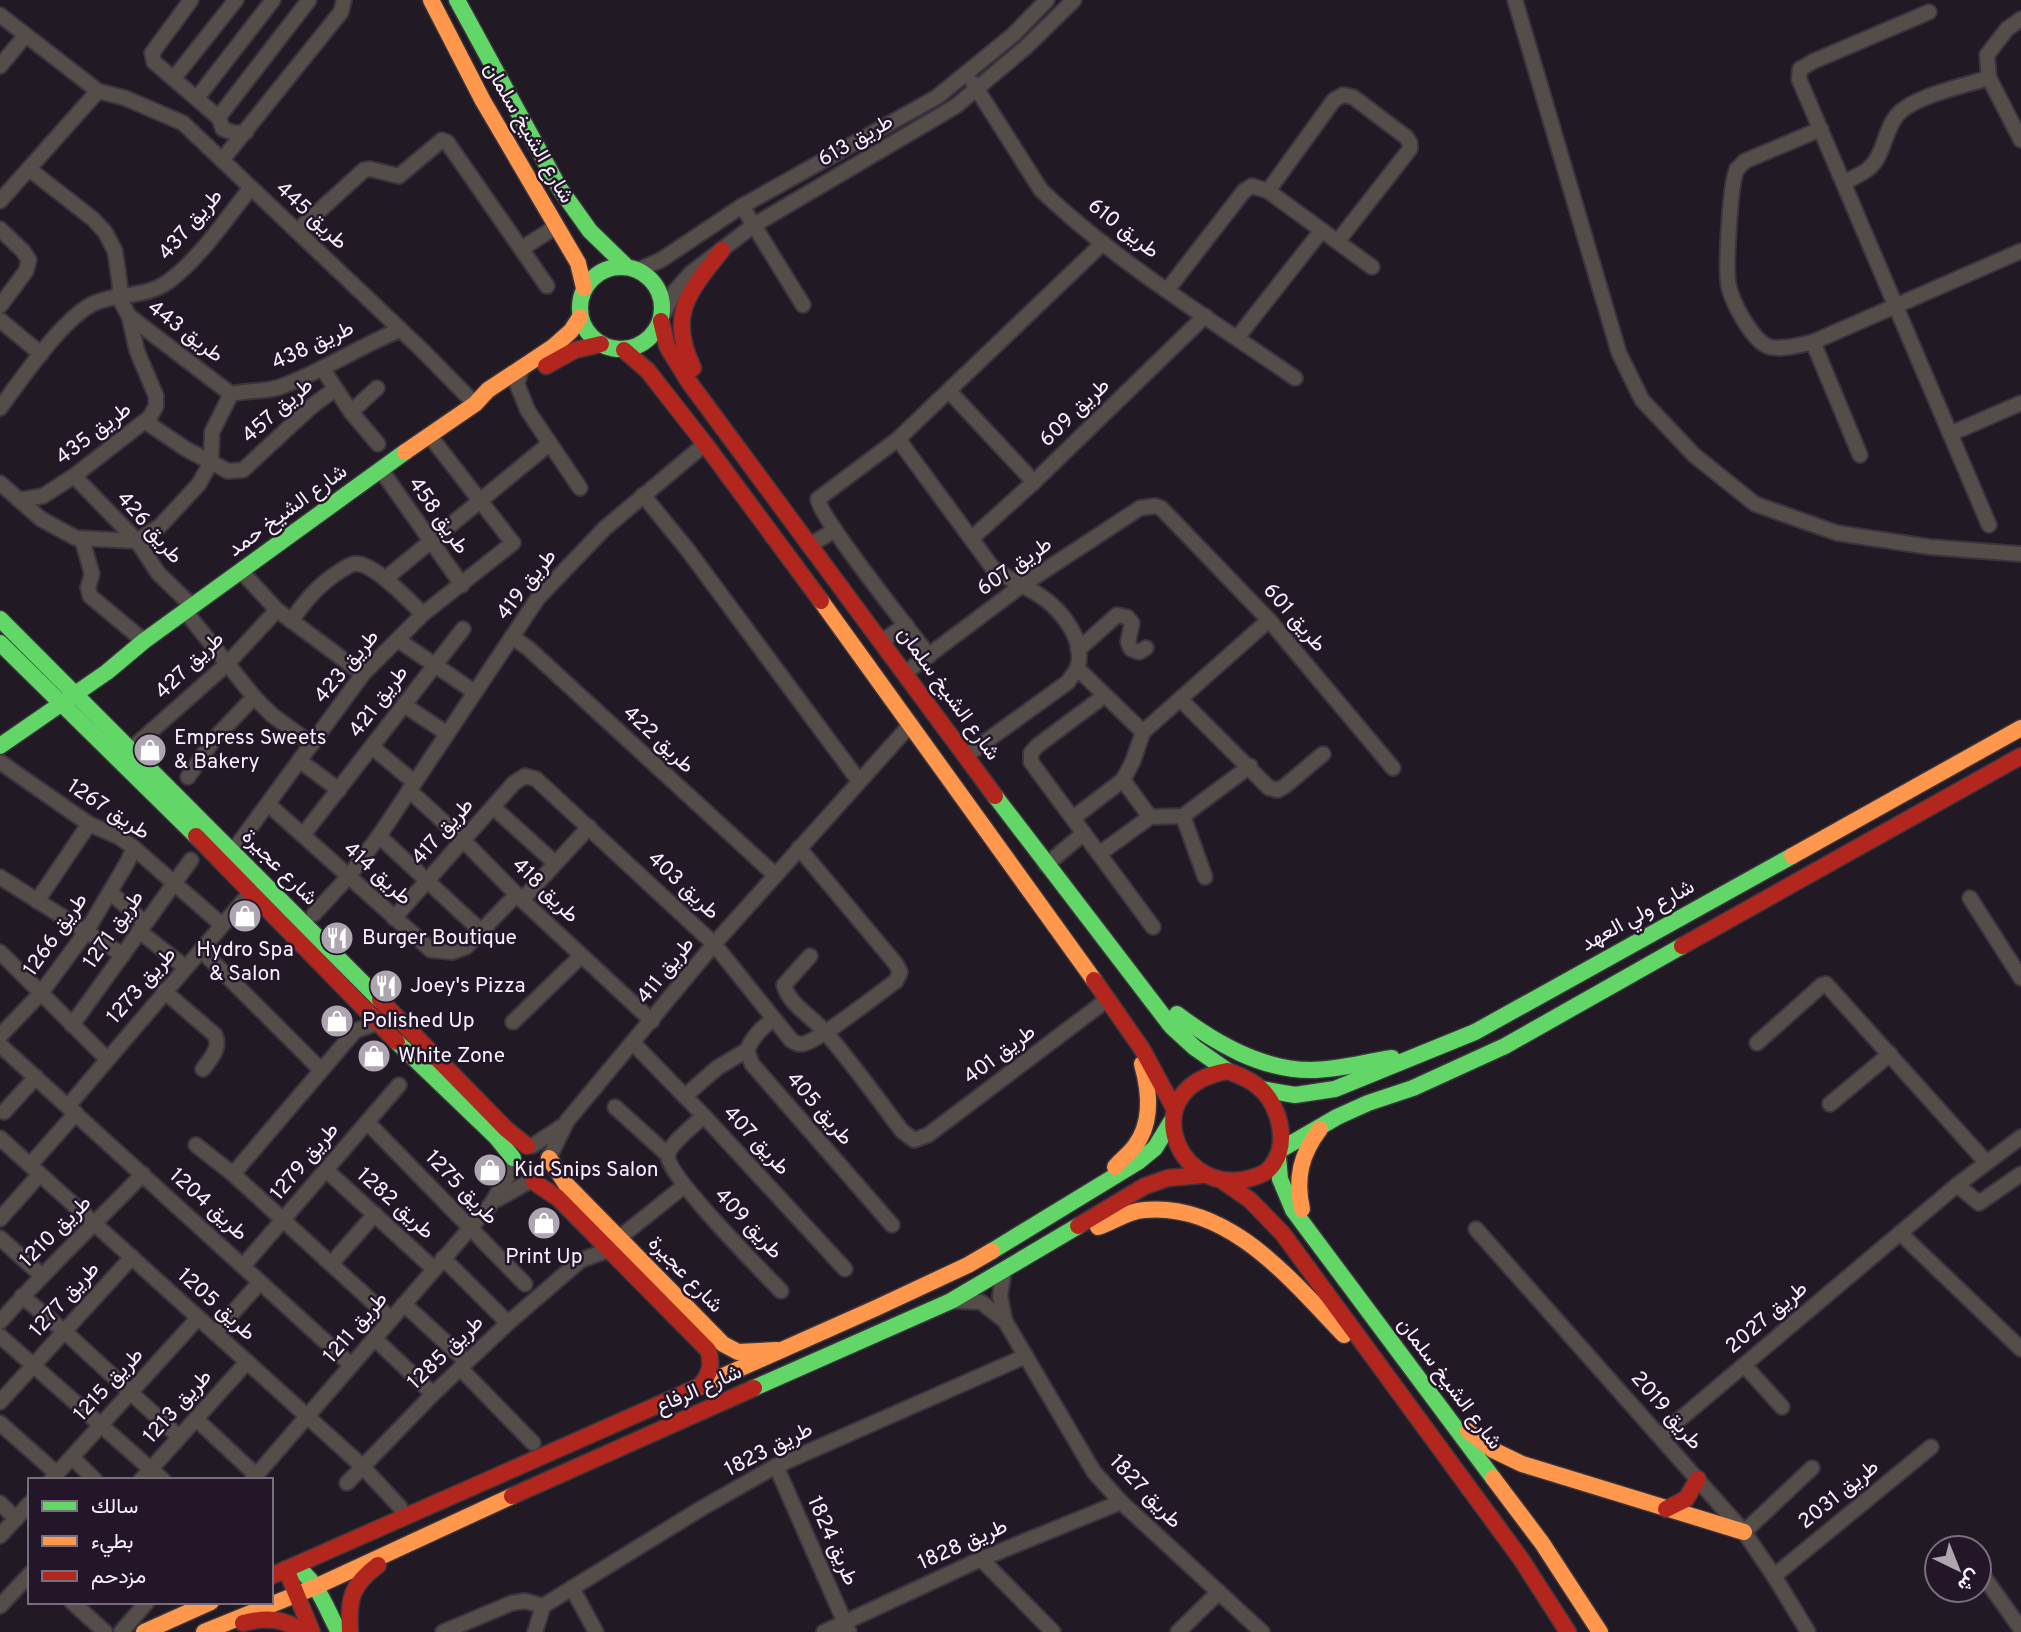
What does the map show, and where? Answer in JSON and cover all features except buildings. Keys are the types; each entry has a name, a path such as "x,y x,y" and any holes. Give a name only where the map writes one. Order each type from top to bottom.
{"main road":[{"name":"شارع الشيخ سلمان","path":"431,0 482,97 578,263 584,288"},
{"name":"شارع الشيخ سلمان","path":"457,0 576,215 607,252 632,268"},
{"path":"709,409 701,381 684,353 680,317 682,306 693,286 722,250"},
{"path":"624,350 641,345 651,337 662,318 657,290 646,275 632,268 613,266 602,271 584,288 580,296 580,317 587,331 601,344 624,350 648,371 705,444 911,724 1133,1035 1172,1115 1183,1152 1202,1175 1224,1182 1250,1200 1273,1222 1521,1559 1568,1632"},
{"name":"شارع الشيخ حمد","path":"0,733 71,690 107,672 144,640 475,404 488,390 563,339 580,317"},
{"name":"شارع الشيخ سلمان","path":"662,318 667,346 709,409 1046,864 1171,1026 1195,1048 1228,1071"},
{"name":"شارع الشيخ حمد","path":"475,404 493,401 562,355 586,346 601,344"},
{"name":"شارع عجيرة","path":"0,619 233,851 304,916 506,1129 529,1146"},
{"name":"شارع عجيرة","path":"0,643 202,842 249,894 377,1023 496,1138 513,1163"},
{"name":"شارع الشيخ حمد","path":"0,746 55,700"},
{"name":"شارع ولي العهد","path":"1261,1089 1295,1095 1335,1089 1475,1032 2021,728"},
{"path":"1224,1182 1235,1182 1262,1174 1269,1169 1279,1153 1337,1117 1413,1088 1505,1046 2021,756"},
{"path":"1135,980 1193,1027 1217,1042 1248,1056 1286,1068 1338,1069 1433,1051"},
{"path":"1107,1179 1133,1149 1148,1119 1147,1081 1133,1035"},
{"path":"1172,1115 1180,1095 1192,1082 1209,1073 1228,1071 1261,1089 1277,1114 1281,1132 1279,1153"},
{"name":"شارع الرفاع","path":"284,1570 538,1449 699,1386 968,1265 1069,1206 1107,1179 1147,1156 1155,1148 1172,1115"},
{"path":"1329,1261 1302,1208 1297,1187 1298,1166 1306,1146 1319,1129 1337,1117"},
{"path":"529,1146 542,1150 549,1158 544,1176 531,1182 518,1177 513,1163 521,1148 529,1146"},
{"name":"شارع الشيخ سلمان","path":"1279,1153 1280,1179 1288,1200 1329,1261 1542,1543 1600,1632"},
{"name":"شارع عجيرة","path":"549,1158 566,1184 614,1244 708,1350 713,1365 709,1375 699,1386"},
{"name":"شارع الرفاع","path":"204,1632 297,1595 312,1581 410,1545 591,1461 951,1301 1145,1186 1168,1178 1202,1175"},
{"name":"شارع عجيرة","path":"531,1182 558,1198 593,1233 614,1244 723,1344 738,1352 782,1349"},
{"path":"1059,1238 1143,1210 1175,1212 1213,1223 1260,1251 1394,1386"},
{"path":"1449,1417 1493,1450 1522,1464 1744,1532"},
{"path":"312,1581 500,1484 538,1449"},
{"path":"1665,1509 1675,1507 1690,1496 1698,1479"},
{"path":"350,1632 348,1608 352,1592 361,1576 410,1545"},
{"path":"284,1570 312,1581 340,1632"},
{"path":"284,1570 312,1632"},
{"path":"144,1632 207,1604"},
{"path":"221,1625 236,1625 276,1617 290,1622 304,1632"}],"street":[{"path":"191,0 152,52 154,62 219,118 223,129 234,133 246,132"},
{"path":"174,78 236,0"},
{"path":"197,98 273,0"},
{"path":"219,118 309,0"},
{"path":"222,160 341,12 344,0"},
{"name":"طريق 613","path":"632,268 661,260 742,206 937,97 1013,36 1047,0"},
{"name":"طريق 613","path":"662,318 675,291 691,273 754,225 956,106 1026,47 1072,0"},
{"path":"1515,0 1619,353 1642,400 1694,455 1755,504 1838,533 1930,547 2021,554"},
{"path":"1929,12 1814,61 1800,69 1799,79 1989,525"},
{"path":"0,15 98,91 0,201"},
{"path":"2021,19 2007,29 1987,55 1989,78 2021,140"},
{"path":"0,66 25,36"},
{"name":"طريق 610","path":"967,72 1041,190 1103,243 1295,378"},
{"path":"1844,183 1869,169 1893,120 1901,111 1942,91 1989,78"},
{"name":"طريق 445","path":"98,91 125,98 183,123 475,404"},
{"path":"1268,191 1334,100 1343,94 1353,97 1406,137 1410,149 1338,241"},
{"path":"1821,129 1745,161 1737,169 1732,192 1728,283 1737,307 1758,340 1769,347 1791,347 1813,342 2021,251"},
{"path":"297,231 364,170 399,176 442,140 447,142 547,286"},
{"name":"طريق 443","path":"29,169 106,232 115,251 119,298 129,316 231,394"},
{"path":"1168,289 1244,191 1252,186 1268,191 1373,267"},
{"name":"طريق 437","path":"1,404 76,316 96,302 148,292 166,284 192,259 250,189"},
{"path":"742,206 803,305"},
{"path":"521,249 557,226"},
{"path":"0,229 29,260 26,271 0,306"},
{"path":"1237,338 1322,230"},
{"path":"929,656 835,530 818,505 818,499 898,439 1103,243"},
{"name":"طريق 435","path":"19,500 43,496 74,476 146,422 156,406 156,396 136,351 129,316"},
{"name":"طريق 609","path":"972,538 1034,482 1205,316"},
{"path":"0,320 41,354"},
{"name":"طريق 438","path":"231,394 278,388 376,339 400,330"},
{"path":"136,351 150,339 161,339"},
{"path":"1813,342 1860,454"},
{"path":"522,367 517,384 528,411 580,488"},
{"path":"322,368 351,412 378,444"},
{"path":"351,412 377,388"},
{"name":"طريق 457","path":"146,422 228,471 243,470 312,406 335,389"},
{"path":"949,391 1034,482"},
{"path":"0,483 57,530 82,538 137,541 160,526 199,484 211,462 212,432 231,394"},
{"path":"1950,434 2021,404"},
{"path":"429,435 482,500"},
{"path":"898,439 992,567 1006,578 1040,595 1057,610 1077,640 1077,668 1068,682 967,755"},
{"path":"385,579 550,444"},
{"name":"طريق 419","path":"304,916 348,877 379,836 473,691 538,598 605,528 705,444"},
{"name":"طريق 458","path":"381,470 462,585"},
{"name":"طريق 426","path":"74,476 137,541 158,573 189,609 227,664 254,697 272,715 312,744"},
{"path":"643,495 859,781"},
{"path":"41,519 43,496"},
{"name":"طريق 423","path":"233,851 363,674 423,614 513,543 482,500"},
{"name":"طريق 607","path":"905,673 1021,586 1140,508 1155,506"},
{"name":"طريق 601","path":"1155,506 1161,508 1269,620 1393,768"},
{"path":"810,545 835,530"},
{"path":"82,538 92,574 88,587 90,596 144,640"},
{"path":"291,621 308,596 321,584 353,564 363,565 385,579 423,614"},
{"path":"241,571 277,610 363,674"},
{"name":"طريق 427","path":"130,750 227,664 277,610"},
{"path":"1078,650 1117,615 1127,617 1132,623 1128,642 1131,649 1139,652 1146,648"},
{"path":"1073,818 1123,780 1143,732 1269,620"},
{"path":"883,641 906,625"},
{"name":"طريق 421","path":"303,835 463,629"},
{"name":"طريق 422","path":"512,637 528,648 775,875"},
{"path":"398,639 473,691"},
{"path":"1077,668 1143,732"},
{"path":"1104,696 1037,746 1031,754 1031,762 1153,927"},
{"path":"188,777 214,739 254,697"},
{"path":"1181,700 1250,766 1269,788 1278,790 1323,754"},
{"path":"404,705 446,733"},
{"name":"طريق 411","path":"549,1158 567,1121 714,944 911,724"},
{"path":"372,747 412,786"},
{"path":"300,761 339,790"},
{"name":"طريق 1267","path":"0,762 89,824 119,837 134,848 222,925"},
{"path":"1099,854 1150,817 1183,816 1250,766"},
{"name":"طريق 417","path":"394,918 514,783 525,776"},
{"name":"طريق 403","path":"525,776 536,779 714,944 797,1044 803,1044 825,1031"},
{"path":"1123,780 1150,817"},
{"name":"طريق 418","path":"412,786 519,897 652,1021"},
{"name":"طريق 414","path":"269,805 431,950 452,952 466,947 481,931"},
{"path":"493,807 555,863"},
{"path":"1183,816 1205,877"},
{"path":"37,901 89,824"},
{"path":"379,836 481,931 555,863 589,827"},
{"path":"1046,864 1084,833"},
{"name":"طريق 1266","path":"0,1037 41,993 86,932 134,848"},
{"path":"799,848 900,972 897,981 825,1031 785,990 784,985 810,956"},
{"name":"طريق 1271","path":"72,1025 191,860"},
{"path":"0,877 123,956"},
{"path":"110,892 142,927 185,967"},
{"name":"طريق 1273","path":"0,1219 107,1059 249,894"},
{"path":"1970,898 2021,978"},
{"path":"201,950 321,1070"},
{"path":"0,952 107,1059"},
{"path":"513,1022 582,956"},
{"path":"1757,1042 1824,984 1986,1162"},
{"path":"164,991 215,1035 217,1048 203,1069"},
{"name":"طريق 401","path":"825,1031 902,1131 914,1140 928,1135 1108,999"},
{"path":"355,1031 360,1005"},
{"path":"685,1096 717,1068 747,1050 762,1027 774,1019"},
{"path":"233,1174 355,1031 377,1023"},
{"name":"طريق 407","path":"633,1043 845,1269"},
{"name":"طريق 1204","path":"0,1045 351,1365"},
{"name":"طريق 405","path":"747,1050 752,1064 892,1225"},
{"path":"1830,1104 1890,1054"},
{"path":"4,1112 36,1077"},
{"name":"طريق 1279","path":"243,1266 399,1085"},
{"path":"615,1107 668,1155 671,1147 704,1116"},
{"name":"طريق 411","path":"529,1146 567,1121"},
{"name":"طريق 1275","path":"367,1122 525,1284"},
{"name":"طريق 2027","path":"1660,1436 1957,1185 2021,1137"},
{"name":"طريق 1205","path":"0,1138 362,1466 400,1507"},
{"path":"197,1144 391,1319"},
{"name":"طريق 409","path":"668,1155 669,1162 684,1186 781,1291"},
{"name":"طريق 1211","path":"254,1477 491,1204 513,1163"},
{"name":"طريق 1282","path":"326,1170 375,1214 508,1323"},
{"name":"طريق 1210","path":"0,1322 41,1275 96,1224 143,1174"},
{"path":"1957,1185 1979,1203 2021,1174"},
{"name":"طريق 1211","path":"491,1204 531,1182"},
{"name":"طريق 409","path":"614,1244 684,1186"},
{"path":"331,1264 375,1214"},
{"name":"طريق 2019","path":"1476,1229 1744,1532 1808,1632"},
{"name":"طريق 1285","path":"581,1260 593,1233"},
{"path":"1900,1233 2021,1349"},
{"path":"0,1238 41,1275"},
{"name":"طريق 1285","path":"347,1483 463,1364 508,1323 581,1260 614,1244"},
{"name":"طريق 1277","path":"0,1402 132,1257"},
{"name":"طريق 1827","path":"1004,1271 1000,1296 1005,1321 1094,1472 1121,1502 1262,1632"},
{"path":"215,1333 261,1282"},
{"path":"22,1296 179,1437"},
{"name":"طريق 1827","path":"951,1301 981,1302 1005,1321"},
{"path":"404,1304 463,1364 538,1449"},
{"name":"طريق 1215","path":"54,1476 198,1318"},
{"path":"0,1336 101,1424 145,1474"},
{"path":"374,1338 433,1394"},
{"name":"طريق 1823","path":"543,1606 702,1508 776,1466 1026,1356"},
{"name":"طريق 1213","path":"145,1474 247,1362"},
{"path":"1744,1365 1782,1407"},
{"path":"195,1419 254,1477"},
{"path":"0,1423 54,1476"},
{"name":"طريق 2031","path":"1774,1576 1931,1447"},
{"path":"72,1457 93,1478"},
{"name":"طريق 1824","path":"776,1466 846,1627"},
{"path":"1744,1532 1812,1468"},
{"name":"طريق 1828","path":"824,1632 846,1627 981,1559 1121,1502"},
{"path":"0,1503 16,1519"},
{"path":"0,1536 28,1505"},
{"path":"981,1559 1053,1632"},
{"path":"0,1606 28,1576"},
{"path":"572,1588 596,1632"},
{"path":"1993,1590 2021,1629"},
{"path":"1178,1632 1219,1592"},
{"path":"443,1632 512,1602 525,1601 543,1606 537,1630"},
{"path":"74,1604 105,1632"},
{"path":"121,1632 145,1604"}],"traffic: fast":[{"path":"457,0 560,189 590,231 626,266"},
{"path":"613,267 629,267 644,274 655,285 662,300 662,308 659,324 650,337 629,349 613,349 598,342 587,331 580,316 580,300 587,285 598,274 613,267"},
{"path":"0,746 107,672 144,641 405,452"},
{"path":"0,619 380,1000"},
{"path":"0,643 196,836"},
{"path":"995,796 1171,1026 1195,1048 1228,1071"},
{"path":"1261,1089 1295,1095 1335,1089 1475,1032 1792,856"},
{"path":"1280,1150 1337,1117 1413,1088 1505,1046 1682,946"},
{"path":"1177,1014 1240,1053 1292,1069 1321,1070 1392,1058"},
{"path":"397,1042 496,1137 513,1158"},
{"path":"992,1251 1138,1162 1155,1148 1171,1122"},
{"path":"1278,1156 1280,1179 1293,1210 1493,1478"},
{"path":"754,1388 951,1301 1078,1226"},
{"path":"294,1566 315,1587 339,1632"}],"traffic: slow":[{"path":"431,0 483,101 578,263 584,288"},
{"path":"405,452 475,404 488,390 553,347 571,331 580,317"},
{"path":"821,601 1094,980"},
{"path":"1792,856 2021,728"},
{"path":"1115,1167 1135,1146 1145,1127 1148,1096 1142,1064"},
{"path":"1302,1209 1299,1187 1301,1167 1308,1148 1320,1129"},
{"path":"549,1158 566,1184 723,1344 738,1352 777,1350"},
{"path":"1098,1227 1126,1214 1144,1210 1175,1211 1204,1218 1231,1232 1280,1269 1344,1335"},
{"path":"687,1392 876,1308 992,1251"},
{"path":"1468,1431 1493,1450 1522,1464 1744,1532"},
{"path":"1493,1478 1542,1543 1600,1632"},
{"path":"204,1632 315,1587 512,1496"},
{"path":"144,1632 207,1604"}],"traffic: jam":[{"path":"693,368 682,333 685,304 722,250"},
{"path":"661,321 667,346 689,382 995,796"},
{"path":"546,366 575,350 601,344"},
{"path":"624,350 648,371 821,601"},
{"path":"1682,946 2021,756"},
{"path":"196,836 397,1042"},
{"path":"1094,980 1142,1049 1174,1108"},
{"path":"380,1000 506,1129 527,1146"},
{"path":"1228,1071 1250,1080 1261,1089 1274,1107 1280,1129 1281,1141 1274,1162 1265,1173 1243,1180 1218,1179 1198,1170 1183,1154 1175,1135 1174,1115 1182,1096 1199,1080 1228,1071"},
{"path":"1078,1226 1145,1186 1168,1178 1202,1175"},
{"path":"534,1182 558,1198 708,1350 710,1369 700,1386"},
{"path":"1224,1182 1250,1200 1283,1234 1521,1559 1568,1632"},
{"path":"512,1496 754,1388"},
{"path":"273,1575 687,1392"},
{"path":"1666,1509 1686,1499 1698,1479"},
{"path":"350,1632 353,1594 362,1579 378,1565"},
{"path":"286,1569 312,1632"},
{"path":"243,1623 275,1620 304,1632"}],"place":[{"name":"Empress Sweets & Bakery","path":"150,750"},
{"name":"Hydro Spa & Salon","path":"245,916"},
{"name":"Burger Boutique","path":"337,938"},
{"name":"Joey's Pizza","path":"386,986"},
{"name":"Polished Up","path":"337,1021"},
{"name":"White Zone","path":"374,1056"},
{"name":"Kid Snips Salon","path":"490,1170"},
{"name":"Print Up","path":"544,1223"}]}
